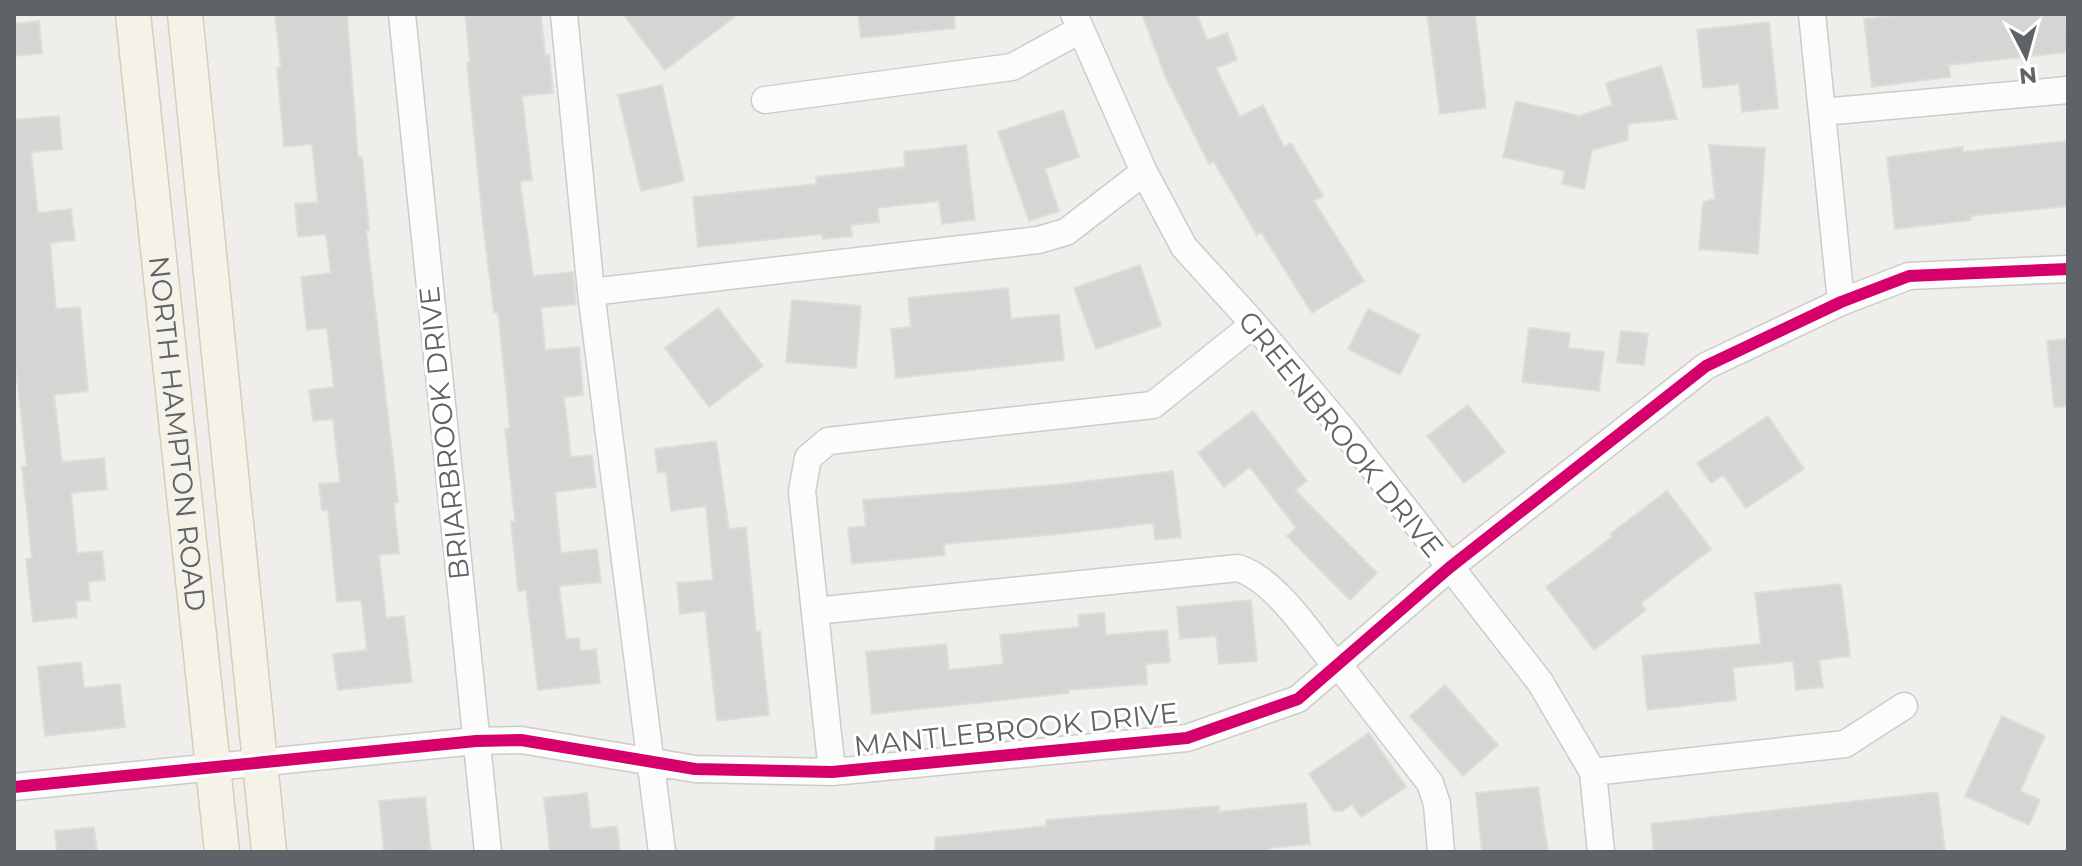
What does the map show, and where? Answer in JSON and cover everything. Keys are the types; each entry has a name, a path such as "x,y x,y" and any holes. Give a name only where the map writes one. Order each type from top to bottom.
{"main road":[{"name":"NORTH HAMPTON ROAD","path":"133,14 222,852"},
{"name":"NORTH HAMPTON ROAD","path":"185,14 269,852"}],"street":[{"name":"BRIARBROOK DRIVE","path":"402,14 488,852"},
{"path":"564,14 591,292 662,852"},
{"path":"1812,14 1841,302"},
{"path":"765,100 1012,67 1077,22"},
{"name":"GREENBROOK DRIVE","path":"1077,22 1144,172 1184,247 1345,432 1540,682 1593,772 1601,852"},
{"path":"1822,112 2068,90"},
{"path":"591,292 1038,240 1066,232 1144,172"},
{"name":"MANTLEBROOK DRIVE","path":"14,787 476,741 521,740 695,769 832,772 1187,738 1298,699 1449,568 1706,366 1841,302 1909,276 2068,269"},
{"path":"832,772 802,491 808,458 828,441 1153,405 1254,324"},
{"path":"815,611 1238,568 1253,573 1273,591 1337,665 1430,783 1437,804 1441,852"},
{"path":"1593,772 1845,744 1904,706"}],"building":[{"path":"275,14 347,14 358,157 362,157 369,230 366,230 398,502 394,503 399,553 379,555 386,618 404,616 412,682 338,690 333,654 367,650 361,600 337,602 328,510 322,510 319,484 340,482 333,419 313,421 309,390 334,387 327,328 307,330 301,277 331,273 326,234 298,237 295,204 318,202 312,144 284,147"},
{"path":"465,14 541,14 553,93 522,96 532,180 520,181 533,276 573,272 576,304 541,308 545,350 579,347 583,395 564,397 571,457 592,455 596,487 555,492 561,553 597,549 601,582 559,586 566,639 579,638 580,651 596,649 600,683 538,690 526,590 518,591 511,522 515,521 505,429 510,428 498,312 494,313 483,224"},
{"path":"623,14 738,14 665,70"},
{"path":"858,14 954,14 955,28 861,38"},
{"path":"1142,14 1197,14 1207,40 1227,33 1237,60 1216,68 1240,117 1263,105 1284,147 1291,143 1323,196 1314,201 1364,281 1312,313 1261,232 1257,235 1214,162 1209,164 1166,78"},
{"path":"1427,14 1475,14 1486,108 1440,114"},
{"path":"1907,14 2066,14 2068,52 1949,65 1950,77 1872,87 1864,19"},
{"path":"39,21 42,53 14,56 14,24"},
{"path":"1769,22 1778,108 1742,112 1739,84 1703,88 1697,30"},
{"path":"1661,66 1677,119 1628,124 1628,140 1592,150 1584,189 1562,184 1565,171 1503,157 1516,101 1579,116 1612,105 1606,83"},
{"path":"662,85 684,181 641,191 618,95"},
{"path":"1063,110 1079,157 1045,169 1059,211 1029,221 998,132"},
{"path":"59,116 62,149 31,152 38,213 71,209 75,240 50,243 56,309 80,307 88,391 54,395 62,462 104,458 107,489 71,493 77,553 102,551 105,580 88,582 90,600 76,601 77,617 33,622 26,559 32,558 22,467 27,466 14,353 14,120"},
{"path":"2068,141 2068,206 1971,216 1971,220 1895,229 1887,157 1963,147 1963,152"},
{"path":"966,145 975,220 942,224 939,201 877,208 879,222 851,225 852,236 823,239 822,234 698,247 693,197 817,184 816,177 905,167 904,152"},
{"path":"1709,145 1765,148 1758,254 1699,249 1703,202 1715,199"},
{"path":"1140,265 1161,326 1096,349 1074,288"},
{"path":"1008,288 1011,319 1059,314 1064,360 896,378 891,329 911,327 908,298"},
{"path":"792,300 861,306 856,368 786,362"},
{"path":"718,308 763,366 709,407 665,348"},
{"path":"1368,309 1420,335 1400,375 1348,349"},
{"path":"1529,328 1570,333 1568,348 1604,352 1599,391 1522,382"},
{"path":"1621,331 1648,334 1644,365 1617,362"},
{"path":"2068,339 2068,406 2054,407 2047,341"},
{"path":"1468,405 1505,452 1464,483 1427,436"},
{"path":"1253,411 1307,481 1295,490 1377,573 1350,600 1287,536 1296,528 1250,467 1224,487 1198,453"},
{"path":"1768,416 1804,469 1746,508 1723,475 1711,483 1697,463"},
{"path":"716,441 729,529 746,527 756,632 760,631 769,715 717,721 705,611 680,614 677,583 713,580 706,506 671,511 666,472 658,473 655,449"},
{"path":"1173,471 1181,537 1155,540 1153,523 944,544 945,555 852,564 848,528 866,526 863,500 1055,485"},
{"path":"1667,491 1711,549 1641,603 1646,610 1594,650 1546,587"},
{"path":"1841,584 1850,656 1819,660 1823,687 1796,690 1793,661 1733,668 1736,700 1647,710 1642,656 1761,644 1755,593"},
{"path":"1251,600 1257,661 1219,664 1216,636 1180,639 1177,607"},
{"path":"1104,613 1106,635 1167,630 1170,662 1146,664 1147,684 1068,690 1069,693 872,714 866,652 946,644 949,670 1003,664 1000,635 1079,627 1078,615"},
{"path":"81,662 84,688 120,684 125,727 45,736 38,667"},
{"path":"1445,685 1498,745 1463,776 1410,716"},
{"path":"2002,716 2045,736 2020,791 2040,800 2029,825 1965,796"},
{"path":"1369,733 1406,787 1361,817 1352,804 1342,811 1334,811 1309,774"},
{"path":"1538,787 1548,852 1482,852 1476,793"},
{"path":"587,793 591,829 617,826 620,852 550,852 544,798"},
{"path":"1938,793 1945,852 1654,852 1651,824"},
{"path":"425,797 431,852 384,852 379,801"},
{"path":"1306,803 1310,844 1270,848 1270,852 935,852 935,838 1046,826 1046,820 1219,806 1219,812"},
{"path":"94,827 97,852 57,852 55,831"}],"cycle path":[{"path":"14,787 476,741 521,740 695,769 832,772 1187,738 1298,699 1449,568 1706,366 1841,302 1909,276 2068,269"}]}
